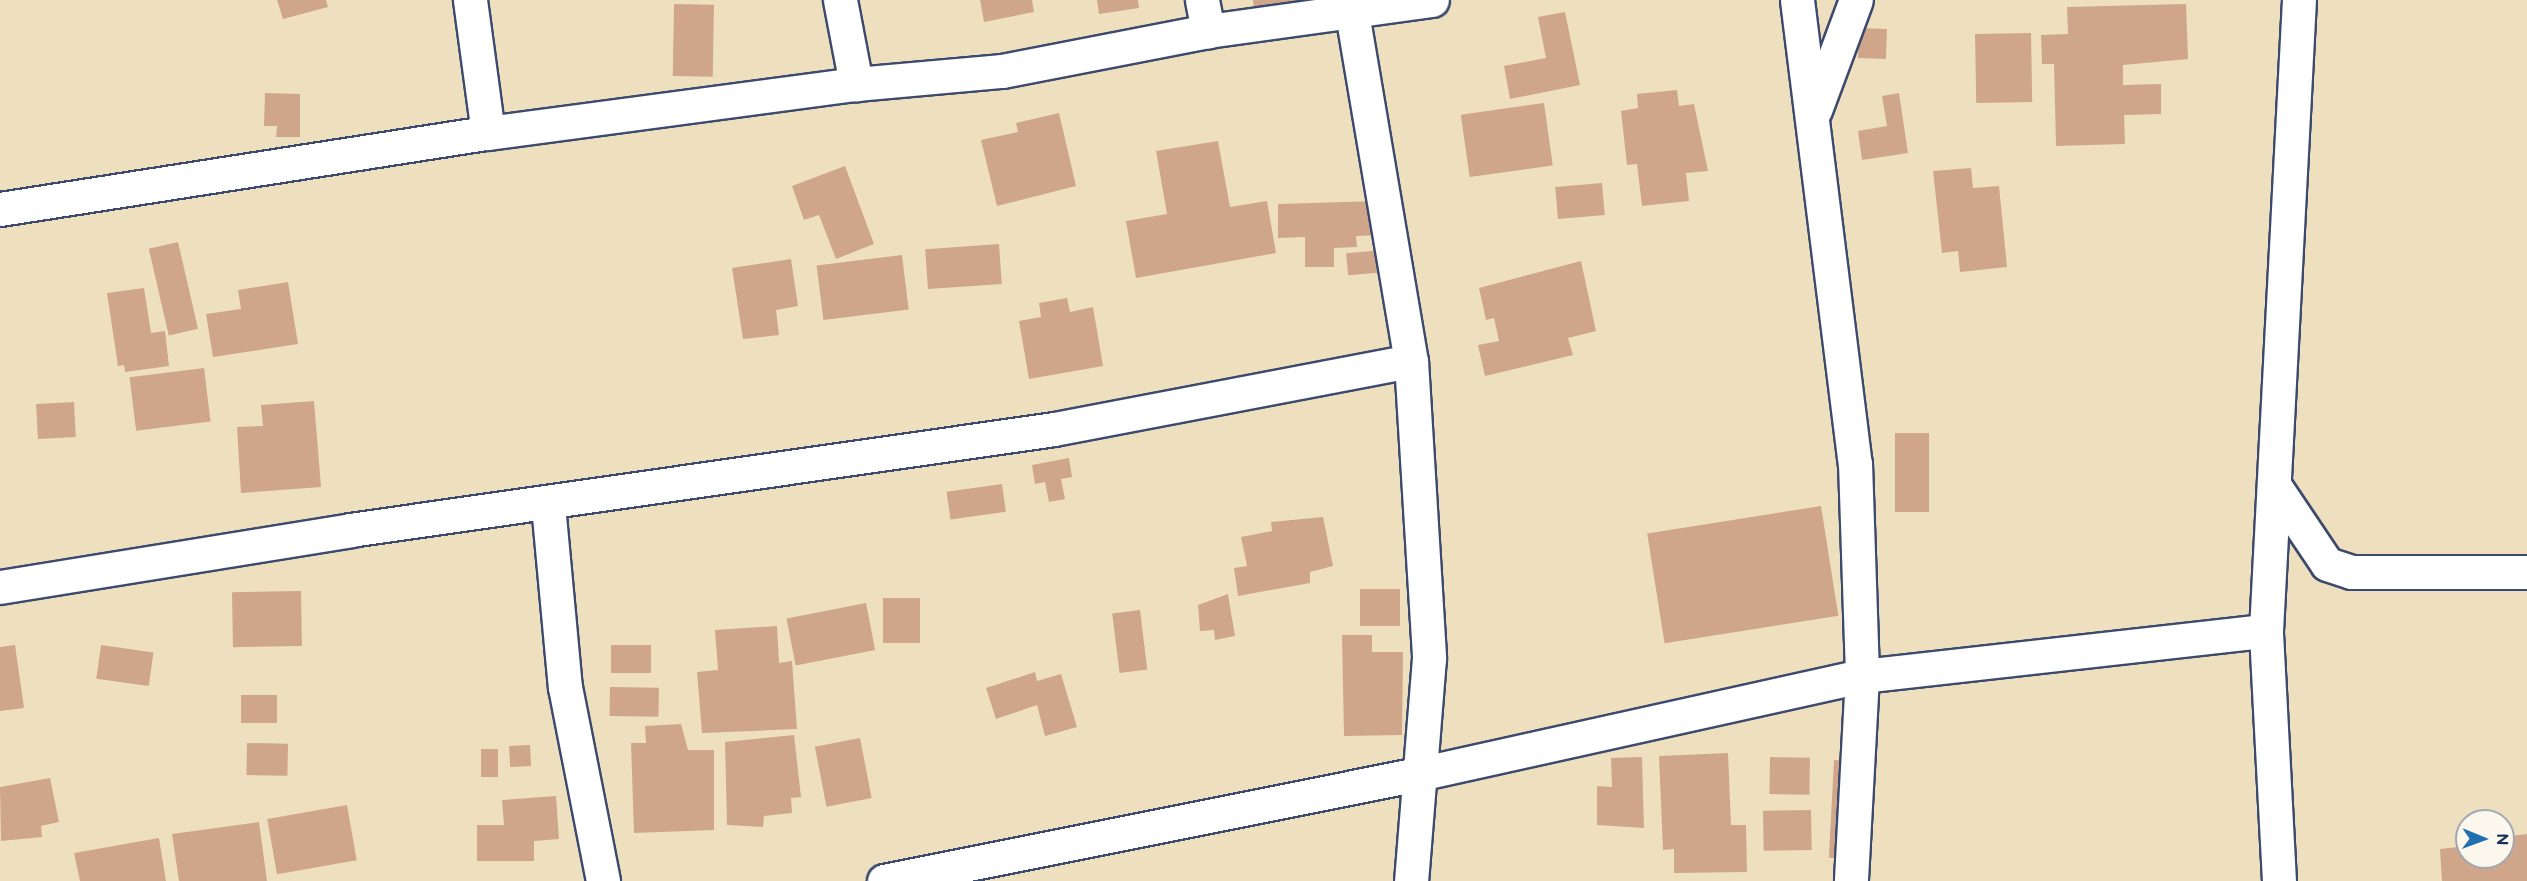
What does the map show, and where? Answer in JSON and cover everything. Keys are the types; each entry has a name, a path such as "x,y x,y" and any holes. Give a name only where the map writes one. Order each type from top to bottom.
{"street":[{"path":"470,0 488,133"},
{"path":"840,0 855,84"},
{"path":"0,208 488,133 855,84 1002,71 1205,16 1352,13 1432,0"},
{"path":"1797,0 1814,112 1855,463 1862,676 1851,881"},
{"path":"1814,112 1856,0"},
{"path":"2279,881 2265,631 2299,0"},
{"path":"1352,13 1411,361 1429,658 1423,773 1411,881"},
{"path":"0,587 350,530 548,505 1054,429 1411,361"},
{"path":"2274,485 2309,542 2335,567 2351,572 2527,572"},
{"path":"548,505 565,687 603,881"},
{"path":"884,881 1423,773 1862,676 2265,631"}],"building":[{"path":"277,0 326,0 328,7 283,19"},
{"path":"980,0 1032,0 1034,12 984,22"},
{"path":"1097,0 1138,0 1139,8 1099,14"},
{"path":"1253,0 1299,0 1299,1 1254,7"},
{"path":"674,4 714,5 713,77 673,76"},
{"path":"2186,4 2188,59 2123,65 2123,85 2161,84 2161,114 2124,115 2125,144 2056,146 2054,64 2042,64 2041,35 2068,34 2067,7"},
{"path":"1565,12 1580,85 1510,99 1504,66 1546,58 1538,17"},
{"path":"1859,28 1887,29 1886,59 1858,58"},
{"path":"2031,33 2032,102 1976,103 1975,34"},
{"path":"1677,90 1679,106 1694,104 1708,171 1686,173 1689,201 1642,206 1637,164 1627,165 1621,111 1638,108 1637,94"},
{"path":"265,93 300,94 300,137 276,137 277,126 264,126"},
{"path":"1899,93 1908,153 1862,160 1858,131 1887,126 1882,96"},
{"path":"1544,103 1553,165 1470,177 1461,115"},
{"path":"1059,113 1076,186 997,206 981,140 1018,132 1016,123"},
{"path":"1218,141 1230,207 1267,201 1276,253 1136,278 1126,221 1167,214 1156,151"},
{"path":"845,166 874,244 836,259 819,215 804,220 792,186"},
{"path":"1971,168 1973,188 1999,186 2007,267 1960,272 1958,251 1942,253 1933,171"},
{"path":"1602,183 1605,215 1558,219 1555,187"},
{"path":"1378,201 1379,235 1356,236 1357,247 1334,248 1334,267 1305,267 1305,237 1278,238 1278,204"},
{"path":"178,242 198,329 169,335 149,249"},
{"path":"999,244 1002,284 928,289 925,249"},
{"path":"1384,250 1386,272 1348,275 1346,253"},
{"path":"902,255 909,310 823,320 817,265"},
{"path":"791,259 798,306 776,310 779,335 743,339 732,268"},
{"path":"1581,261 1596,331 1568,338 1573,355 1485,376 1478,345 1499,341 1494,318 1486,320 1479,288"},
{"path":"288,282 298,344 213,357 206,314 241,309 238,290"},
{"path":"144,288 151,333 165,331 169,366 125,372 124,365 118,366 107,293"},
{"path":"1067,298 1070,312 1093,307 1103,366 1029,379 1019,321 1041,317 1039,303"},
{"path":"204,368 211,422 136,431 130,377"},
{"path":"314,401 321,487 241,493 237,427 263,426 261,405"},
{"path":"74,402 76,437 38,439 36,404"},
{"path":"1895,433 1929,433 1929,512 1895,512"},
{"path":"1069,458 1072,477 1061,479 1065,499 1049,502 1045,482 1035,484 1032,465"},
{"path":"1002,484 1006,512 950,520 947,492"},
{"path":"1821,506 1838,616 1665,643 1647,534"},
{"path":"1323,517 1333,566 1310,572 1310,583 1238,596 1234,568 1247,566 1241,537 1272,531 1271,522"},
{"path":"1360,589 1400,589 1400,626 1360,626"},
{"path":"301,591 302,646 233,647 232,592"},
{"path":"1228,594 1235,636 1215,640 1214,630 1200,631 1198,605"},
{"path":"883,598 920,598 920,643 883,643"},
{"path":"866,603 875,650 796,666 786,618"},
{"path":"1140,610 1147,670 1120,673 1112,613"},
{"path":"777,626 779,663 792,661 797,729 702,733 697,672 718,670 715,630"},
{"path":"1342,635 1372,635 1372,652 1403,652 1402,735 1344,736"},
{"path":"15,645 24,708 0,711 0,647"},
{"path":"101,645 153,652 149,686 96,679"},
{"path":"611,645 651,645 651,673 611,673"},
{"path":"1035,672 1037,681 1061,674 1077,727 1045,736 1037,705 996,719 986,688"},
{"path":"610,687 659,688 658,717 609,716"},
{"path":"241,695 277,695 277,723 241,723"},
{"path":"681,724 688,750 714,750 714,830 634,833 631,743 646,743 645,726"},
{"path":"794,735 801,797 791,798 792,813 764,816 763,827 727,825 725,742"},
{"path":"860,738 872,798 826,807 815,747"},
{"path":"247,743 288,744 287,776 246,775"},
{"path":"530,745 531,766 510,767 509,746"},
{"path":"481,749 498,749 498,777 481,777"},
{"path":"1728,753 1731,825 1746,825 1747,872 1674,873 1674,849 1663,850 1659,756"},
{"path":"1642,757 1644,828 1597,825 1597,786 1612,787 1611,758"},
{"path":"1770,757 1810,758 1809,795 1769,794"},
{"path":"1834,760 1851,761 1846,859 1829,858"},
{"path":"50,778 59,822 41,826 42,837 1,841 0,787"},
{"path":"556,796 559,839 534,841 534,861 477,861 477,825 504,825 502,800"},
{"path":"347,805 357,860 277,874 267,819"},
{"path":"1811,810 1812,850 1764,851 1763,811"},
{"path":"259,822 267,881 179,881 172,834"},
{"path":"2527,834 2527,881 2442,881 2440,849 2455,847 2455,869 2515,869 2515,836"},
{"path":"159,838 166,881 80,881 74,853"}]}
